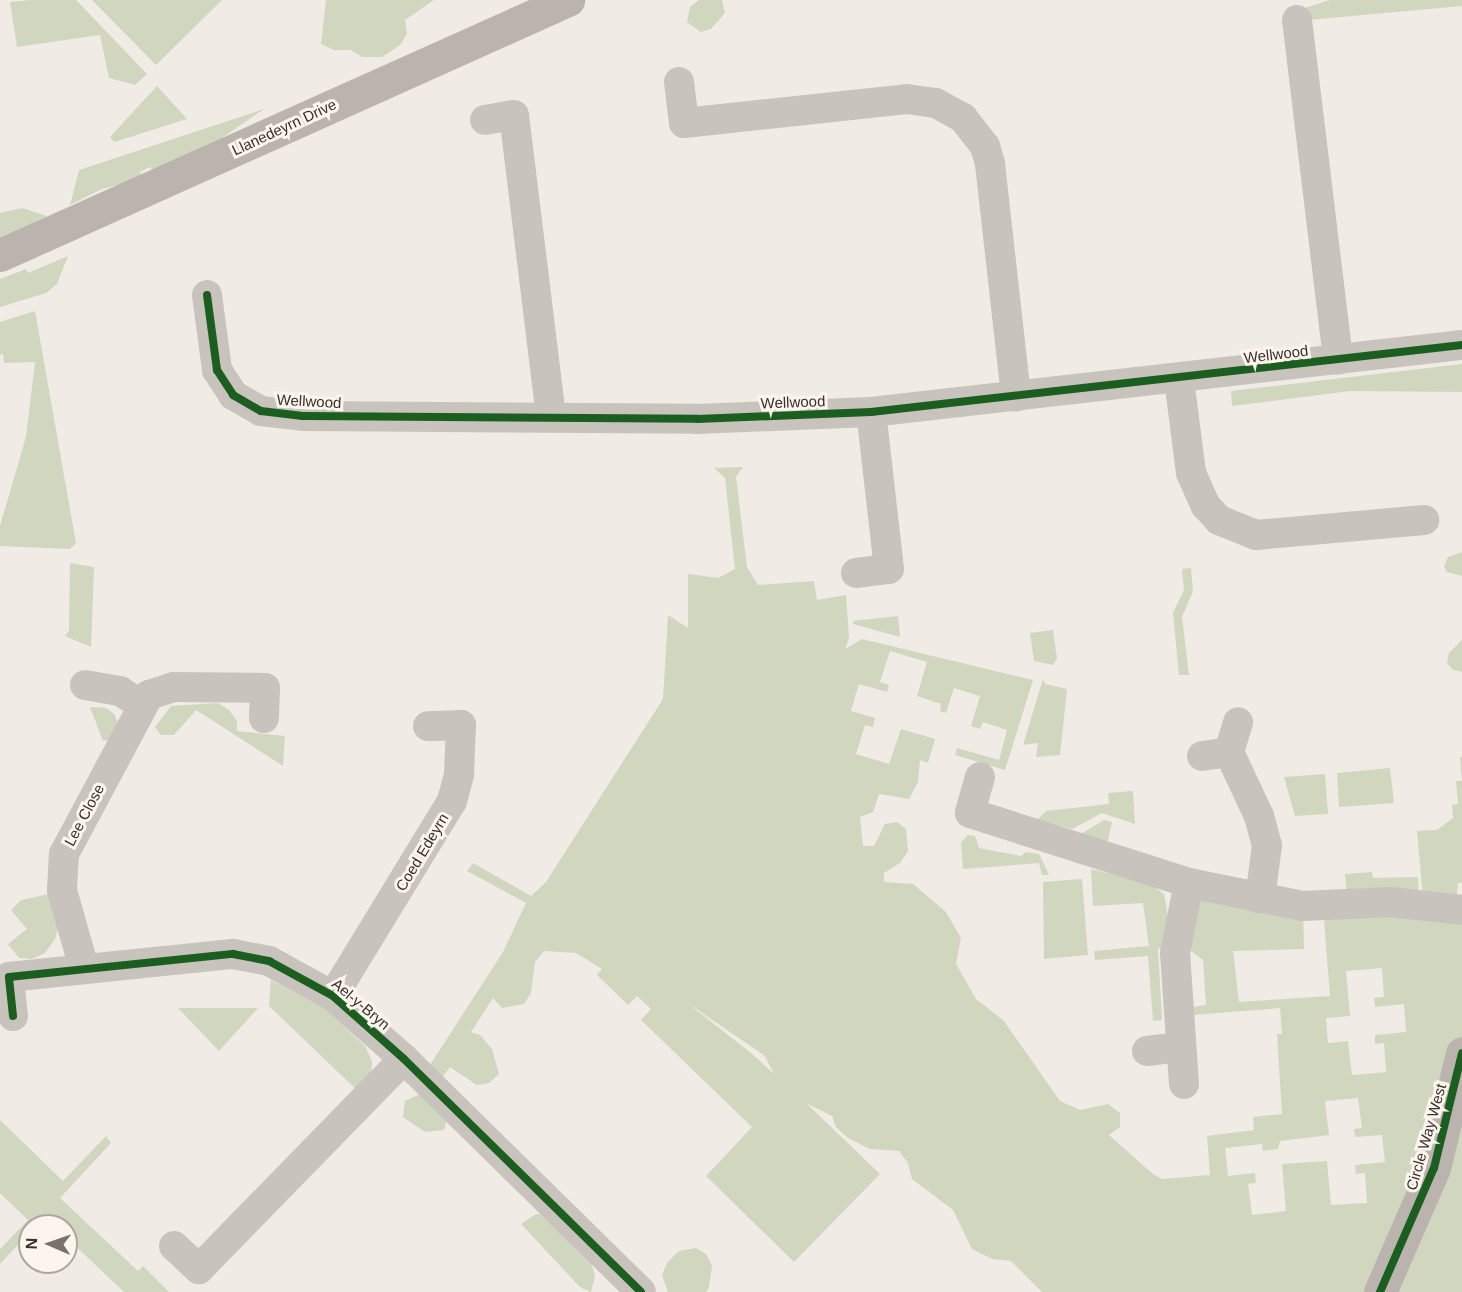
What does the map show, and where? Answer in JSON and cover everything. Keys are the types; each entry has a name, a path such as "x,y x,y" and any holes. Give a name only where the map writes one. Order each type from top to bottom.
{"street":[{"name":"Llanedeyrn Drive","path":"0,255 568,0"},
{"path":"1297,20 1338,360"},
{"path":"679,82 684,123 907,99 936,103 963,118 985,146 990,164 1016,397"},
{"path":"485,120 514,116 550,417"},
{"name":"Wellwood","path":"207,294 217,370 233,395 261,411 303,416 697,419 871,412 1179,379 1462,345"},
{"path":"1179,379 1191,473 1206,506 1220,520 1256,535 1424,520"},
{"path":"856,573 888,569 871,412"},
{"path":"85,685 120,691 143,706"},
{"name":"Lee Close","path":"84,968 62,890 64,854 149,695 164,688 266,688 264,718"},
{"path":"1238,722 1215,754 1265,832 1267,854 1260,899"},
{"name":"Coed Edeyrn","path":"333,996 452,801 459,774 461,725 428,726"},
{"path":"980,777 970,813 1189,883 1303,906 1390,902 1462,910"},
{"path":"1184,1084 1175,953 1189,883"},
{"name":"Ael-y-Bryn","path":"13,1017 9,977 84,968 239,955 269,961 333,996 404,1059 622,1286"},
{"path":"1147,1051 1181,1047"},
{"name":"Circle Way West","path":"1380,1292 1434,1168 1462,1053"},
{"path":"174,1246 199,1269 404,1059"}],"green space":[{"path":"76,0 147,74 135,85 109,78 100,35 17,47 10,2"},
{"path":"92,0 222,0 156,65"},
{"path":"326,0 434,0 405,20 407,34 400,45 382,57 362,57 351,50 334,50 321,44"},
{"path":"699,0 722,0 725,13 711,29 701,32 687,22 690,7"},
{"path":"1330,0 1462,0 1462,6 1286,22 1286,14"},
{"path":"157,86 187,119 114,142 110,137"},
{"path":"264,109 203,151 154,173 150,167 140,172 143,179 102,189 70,205 79,170"},
{"path":"22,208 47,216 0,241 0,213"},
{"path":"68,256 57,284 46,293 0,307 0,279 26,269 28,273"},
{"path":"35,311 76,543 70,549 0,546 0,526 26,437 35,362 4,363 3,353 0,355 0,322"},
{"path":"1462,364 1462,392 1350,391 1232,406 1231,391"},
{"path":"743,467 736,477 747,567 758,585 814,581 817,600 846,595 849,638 845,649 862,639 1033,680 1005,770 955,755 957,748 999,760 1007,730 983,722 980,729 971,726 980,696 954,688 946,713 940,711 941,704 917,696 927,662 890,651 880,682 889,685 887,692 859,684 851,711 875,718 873,727 865,725 856,754 889,764 901,729 935,739 928,763 920,760 918,782 909,799 879,794 873,812 860,817 863,846 874,846 885,824 897,822 906,829 908,851 900,863 884,873 884,882 913,884 946,912 961,938 956,964 976,999 1004,1021 1060,1101 1080,1110 1108,1104 1120,1113 1120,1127 1109,1135 1154,1175 1163,1179 1210,1175 1207,1136 1254,1130 1253,1117 1282,1114 1277,1034 1282,1034 1280,1008 1193,1015 1193,1007 1206,1005 1203,960 1176,940 1189,883 1303,906 1304,949 1233,951 1239,1002 1330,996 1323,907 1462,910 1462,1292 1042,1292 1011,1261 992,1259 972,1249 953,1210 912,1179 908,1163 899,1151 870,1149 848,1138 836,1127 832,1116 806,1103 880,1174 794,1262 706,1176 752,1127 641,1020 651,1009 637,996 628,1005 597,975 602,969 576,953 544,951 535,962 531,993 524,1004 502,1008 493,998 471,1032 480,1035 492,1049 499,1074 489,1083 477,1085 450,1067 441,1079 430,1065 503,952 526,903 467,871 473,863 531,896 546,882 663,699 668,615 688,628 688,574 718,578 735,569 725,478 714,468","holes":["1382,968 1384,997 1374,998 1375,1007 1404,1004 1406,1032 1375,1035 1375,1044 1384,1043 1386,1072 1352,1075 1348,1041 1328,1043 1326,1018 1350,1016 1346,971","686,1002 765,1056 774,1074","1358,1098 1362,1128 1354,1129 1355,1137 1382,1135 1385,1162 1355,1165 1356,1174 1365,1173 1367,1203 1331,1205 1327,1161 1282,1164 1286,1211 1252,1215 1248,1184 1256,1183 1255,1173 1228,1176 1225,1148 1262,1144 1263,1151 1278,1149 1280,1141 1329,1135 1325,1101"]},
{"path":"1462,552 1462,576 1447,572 1444,566 1448,557"},
{"path":"70,563 94,567 91,647 65,636 69,631"},
{"path":"1191,568 1193,591 1182,617 1189,675 1179,675 1173,613 1184,590 1182,569"},
{"path":"898,616 900,637 853,624 853,621"},
{"path":"1053,630 1057,658 1053,665 1034,661 1030,633"},
{"path":"1462,640 1462,672 1453,670 1447,663 1449,653"},
{"path":"1043,679 1045,684 1067,689 1060,755 1036,757 1038,743 1023,745"},
{"path":"218,703 229,710 237,721 237,731 285,736 283,766 196,710 174,735 161,735 155,727 171,706"},
{"path":"90,707 106,708 114,714 120,727 118,737 103,741"},
{"path":"1460,757 1462,757 1462,781"},
{"path":"1390,768 1394,803 1339,807 1337,773"},
{"path":"1325,774 1328,814 1295,816 1284,777"},
{"path":"1456,781 1462,781 1462,883 1458,883 1457,894 1423,897 1417,831 1437,830 1453,818 1452,805 1458,804"},
{"path":"1133,791 1135,824 1102,813 1072,829 1037,820 1046,811 1109,804 1108,793"},
{"path":"1104,820 1112,822 1107,845 1076,837"},
{"path":"968,835 975,836 979,848 1021,856 1026,852 1039,854 1049,875 1042,875 1039,863 963,869 961,843"},
{"path":"1091,869 1149,883 1164,894 1169,923 1164,947 1158,949 1162,1020 1153,1021 1148,956 1095,960 1094,951 1149,946 1143,903 1093,906"},
{"path":"1372,872 1373,878 1418,877 1419,897 1347,900 1345,874"},
{"path":"1082,879 1088,955 1044,959 1043,882"},
{"path":"54,893 62,914 55,939 45,953 32,959 19,958 8,944 27,929 11,910 21,900"},
{"path":"271,980 325,1008 365,1046 372,1061 371,1080 360,1093 269,1006"},
{"path":"178,1008 258,1008 219,1051"},
{"path":"420,1094 447,1118 444,1130 425,1132 403,1117 405,1101"},
{"path":"0,1120 63,1181 106,1136 111,1143 60,1198 77,1214 22,1214 0,1193"},
{"path":"536,1214 542,1214 591,1263 595,1276 591,1292 580,1287 521,1224"},
{"path":"78,1215 138,1271 143,1266 169,1292 124,1292 78,1248"},
{"path":"18,1230 18,1245 0,1264 0,1249"},
{"path":"696,1248 706,1254 712,1266 706,1292 668,1292 662,1275 667,1263 679,1251"}],"cycle path":[{"path":"207,295 217,370 233,395 261,411 303,416 697,419 871,412 1462,345"},
{"path":"13,1016 9,977 233,954 269,961 333,996 404,1059 641,1292"},
{"path":"1380,1292 1434,1168 1462,1053"}]}
